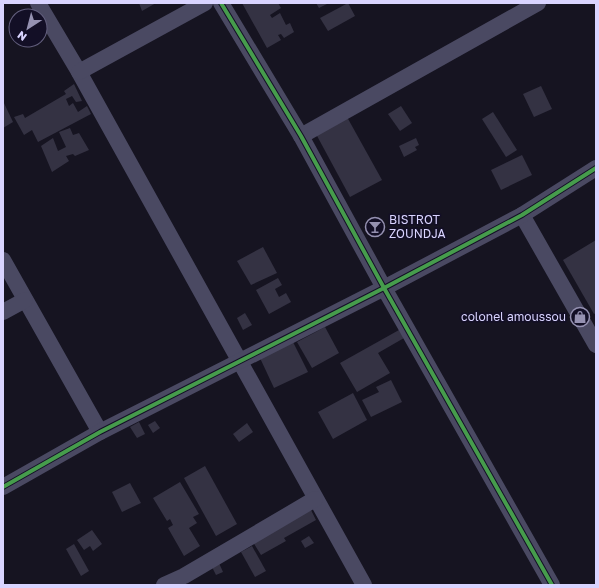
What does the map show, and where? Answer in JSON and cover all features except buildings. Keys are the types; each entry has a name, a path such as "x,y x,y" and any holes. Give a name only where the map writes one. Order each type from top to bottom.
{"street":[{"path":"38,3 364,585"},
{"path":"78,72 205,3"},
{"path":"221,3 301,136 384,288 552,585"},
{"path":"301,136 538,3"},
{"path":"3,487 100,432 384,288 522,215 596,168"},
{"path":"522,215 591,325 596,345"},
{"path":"3,260 100,432"},
{"path":"3,312 25,300"},
{"path":"164,585 186,580 315,499"}],"cycle path":[{"path":"221,3 301,136 384,288 552,585"},
{"path":"3,487 100,432 384,288 522,215 596,168"}],"place":[{"name":"BISTROT ZOUNDJA","path":"375,227"},
{"name":"colonel amoussou","path":"580,317"}]}
